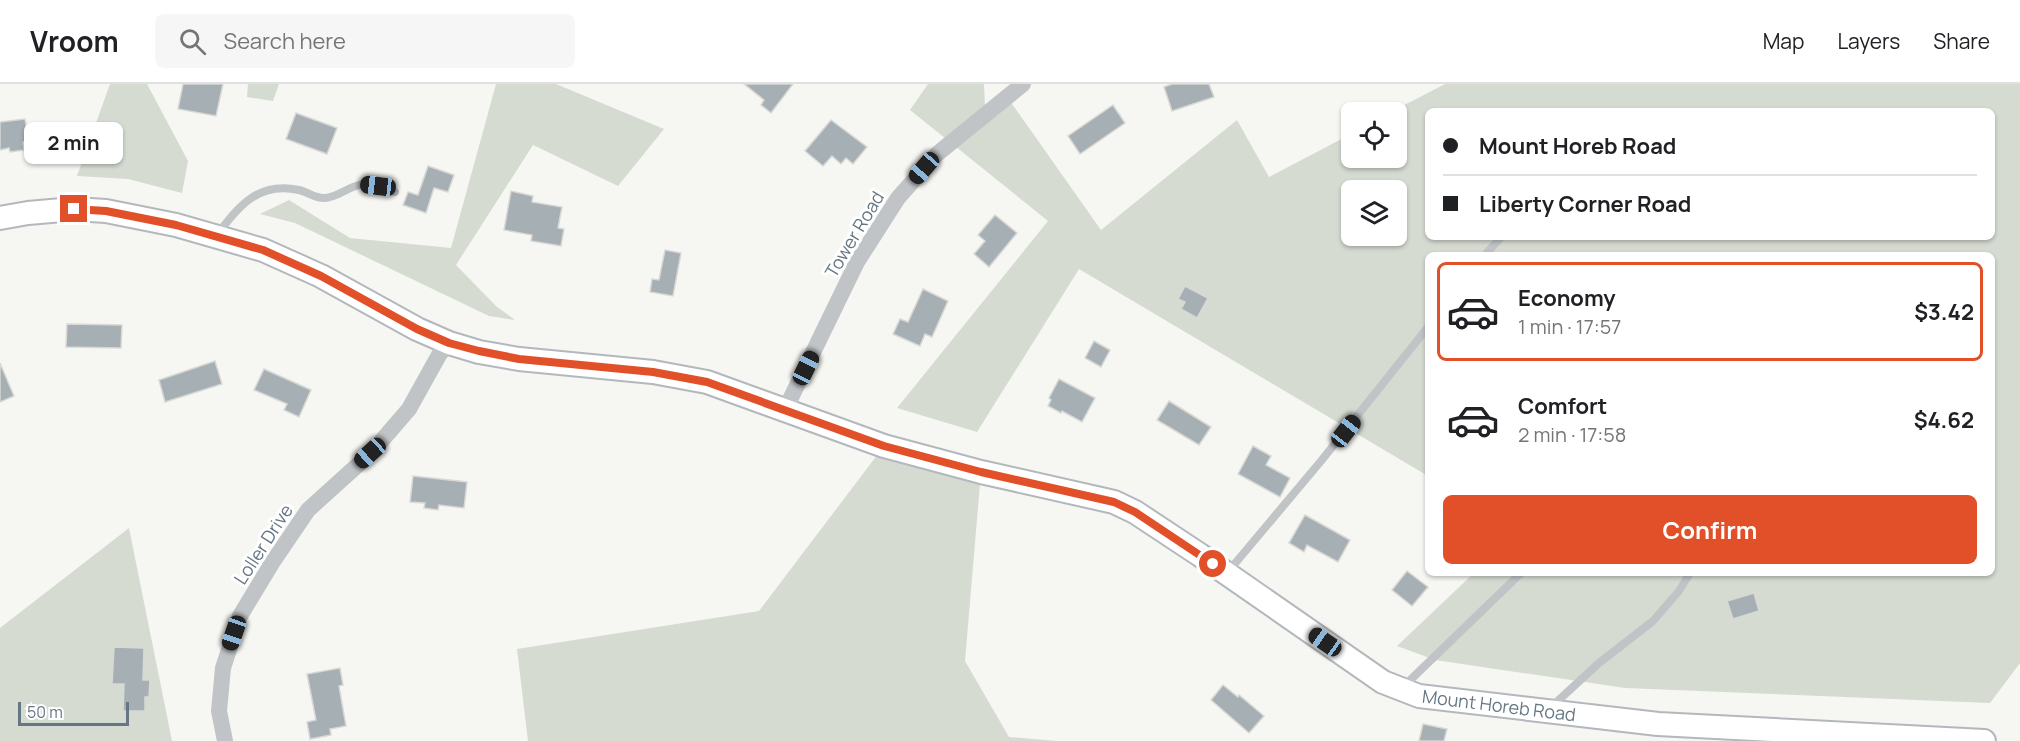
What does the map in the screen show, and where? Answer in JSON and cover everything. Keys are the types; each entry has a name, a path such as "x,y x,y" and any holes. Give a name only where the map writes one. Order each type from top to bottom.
{"street":[{"name":"Tower Road","path":"785,410 857,262 898,198 937,154 1023,84"},
{"name":"Mount Horeb Road","path":"0,218 55,210 106,211 217,236 263,250 321,276 407,324 449,343 511,358 685,377 727,388 884,446 981,472 1114,502 1135,512 1383,682 1419,696 1658,724 1984,741"},
{"name":"Loller Drive","path":"225,741 219,711 223,668 240,616 272,562 308,510 370,453 409,409 449,343"}],"lane":[{"path":"217,236 243,204 267,189 300,190 319,198 329,198 364,184 395,192"},
{"path":"1488,252 1498,240"},
{"path":"1227,574 1328,453 1425,331"},
{"path":"1400,690 1518,576"},
{"path":"1546,711 1599,663 1653,621 1679,591 1688,576"}],"shaded area":[{"path":"110,84 147,84 188,161 182,193 128,179 77,176"},
{"path":"248,84 279,84 273,101 247,97"},
{"path":"496,84 556,84 664,129 618,186 533,145 456,265 496,306 515,320 489,316 295,223 260,214 289,200 350,238 451,248"},
{"path":"928,84 984,84 985,108 1005,94 1101,230 1237,120 1269,177 1341,139 1341,168 1407,168 1407,104 1445,84 2020,84 2020,663 1990,703 1625,688 1435,660 1397,646 1471,576 1995,576 1995,252 1425,252 1425,474 1079,269 977,432 897,408 1048,221 910,110"},
{"path":"884,446 981,472 965,661 1009,737 1057,741 528,741 517,649 759,611"},
{"path":"129,528 172,741 0,741 0,628"}],"building":[{"path":"183,84 223,84 216,116 178,109"},
{"path":"744,84 793,84 771,113 761,105 764,100"},
{"path":"1172,84 1209,84 1214,97 1172,111 1164,87"},
{"path":"1113,105 1125,123 1080,154 1068,136"},
{"path":"296,113 337,128 327,154 286,139"},
{"path":"25,119 29,141 23,142 24,150 10,152 9,148 0,150 0,122"},
{"path":"831,120 867,147 853,164 846,158 841,164 832,156 823,166 805,151"},
{"path":"428,166 454,175 448,192 434,188 426,213 403,205 408,192 418,195"},
{"path":"511,191 533,196 532,202 562,207 558,228 564,229 561,246 531,241 532,235 504,230"},
{"path":"995,215 1017,233 989,267 974,254 985,241 978,235"},
{"path":"665,250 681,253 673,296 650,292 652,279 659,280"},
{"path":"1185,286 1208,298 1197,318 1181,309 1185,302 1178,299"},
{"path":"923,289 948,301 932,337 925,334 920,346 893,334 900,319 908,322"},
{"path":"67,324 122,325 121,348 66,347"},
{"path":"1094,341 1110,350 1101,367 1085,358"},
{"path":"215,361 222,384 165,402 159,380"},
{"path":"0,363 14,396 0,402"},
{"path":"264,369 311,390 299,417 284,410 287,404 254,390"},
{"path":"1059,379 1095,398 1082,422 1048,406 1051,400 1049,398"},
{"path":"1169,401 1211,427 1199,445 1157,420"},
{"path":"1253,446 1271,456 1266,465 1290,478 1280,497 1238,474"},
{"path":"413,476 467,482 464,508 439,505 438,510 424,508 425,503 410,502"},
{"path":"1305,515 1350,540 1338,562 1307,545 1304,552 1289,543"},
{"path":"1407,571 1428,587 1412,606 1392,590"},
{"path":"1754,593 1759,611 1733,619 1727,601"},
{"path":"114,647 144,648 143,680 150,680 149,697 145,697 145,711 123,711 124,684 112,684"},
{"path":"340,668 343,685 339,686 346,726 330,729 331,735 310,739 307,722 316,720 307,674"},
{"path":"1223,685 1264,716 1249,733 1211,700"},
{"path":"1423,724 1447,729 1444,741 1419,741"}],"route":[{"path":"74,209 106,211 176,225 263,250 321,276 417,329 449,343 504,357 653,372 707,382 884,446 981,472 1114,502 1135,512 1213,564"}]}
